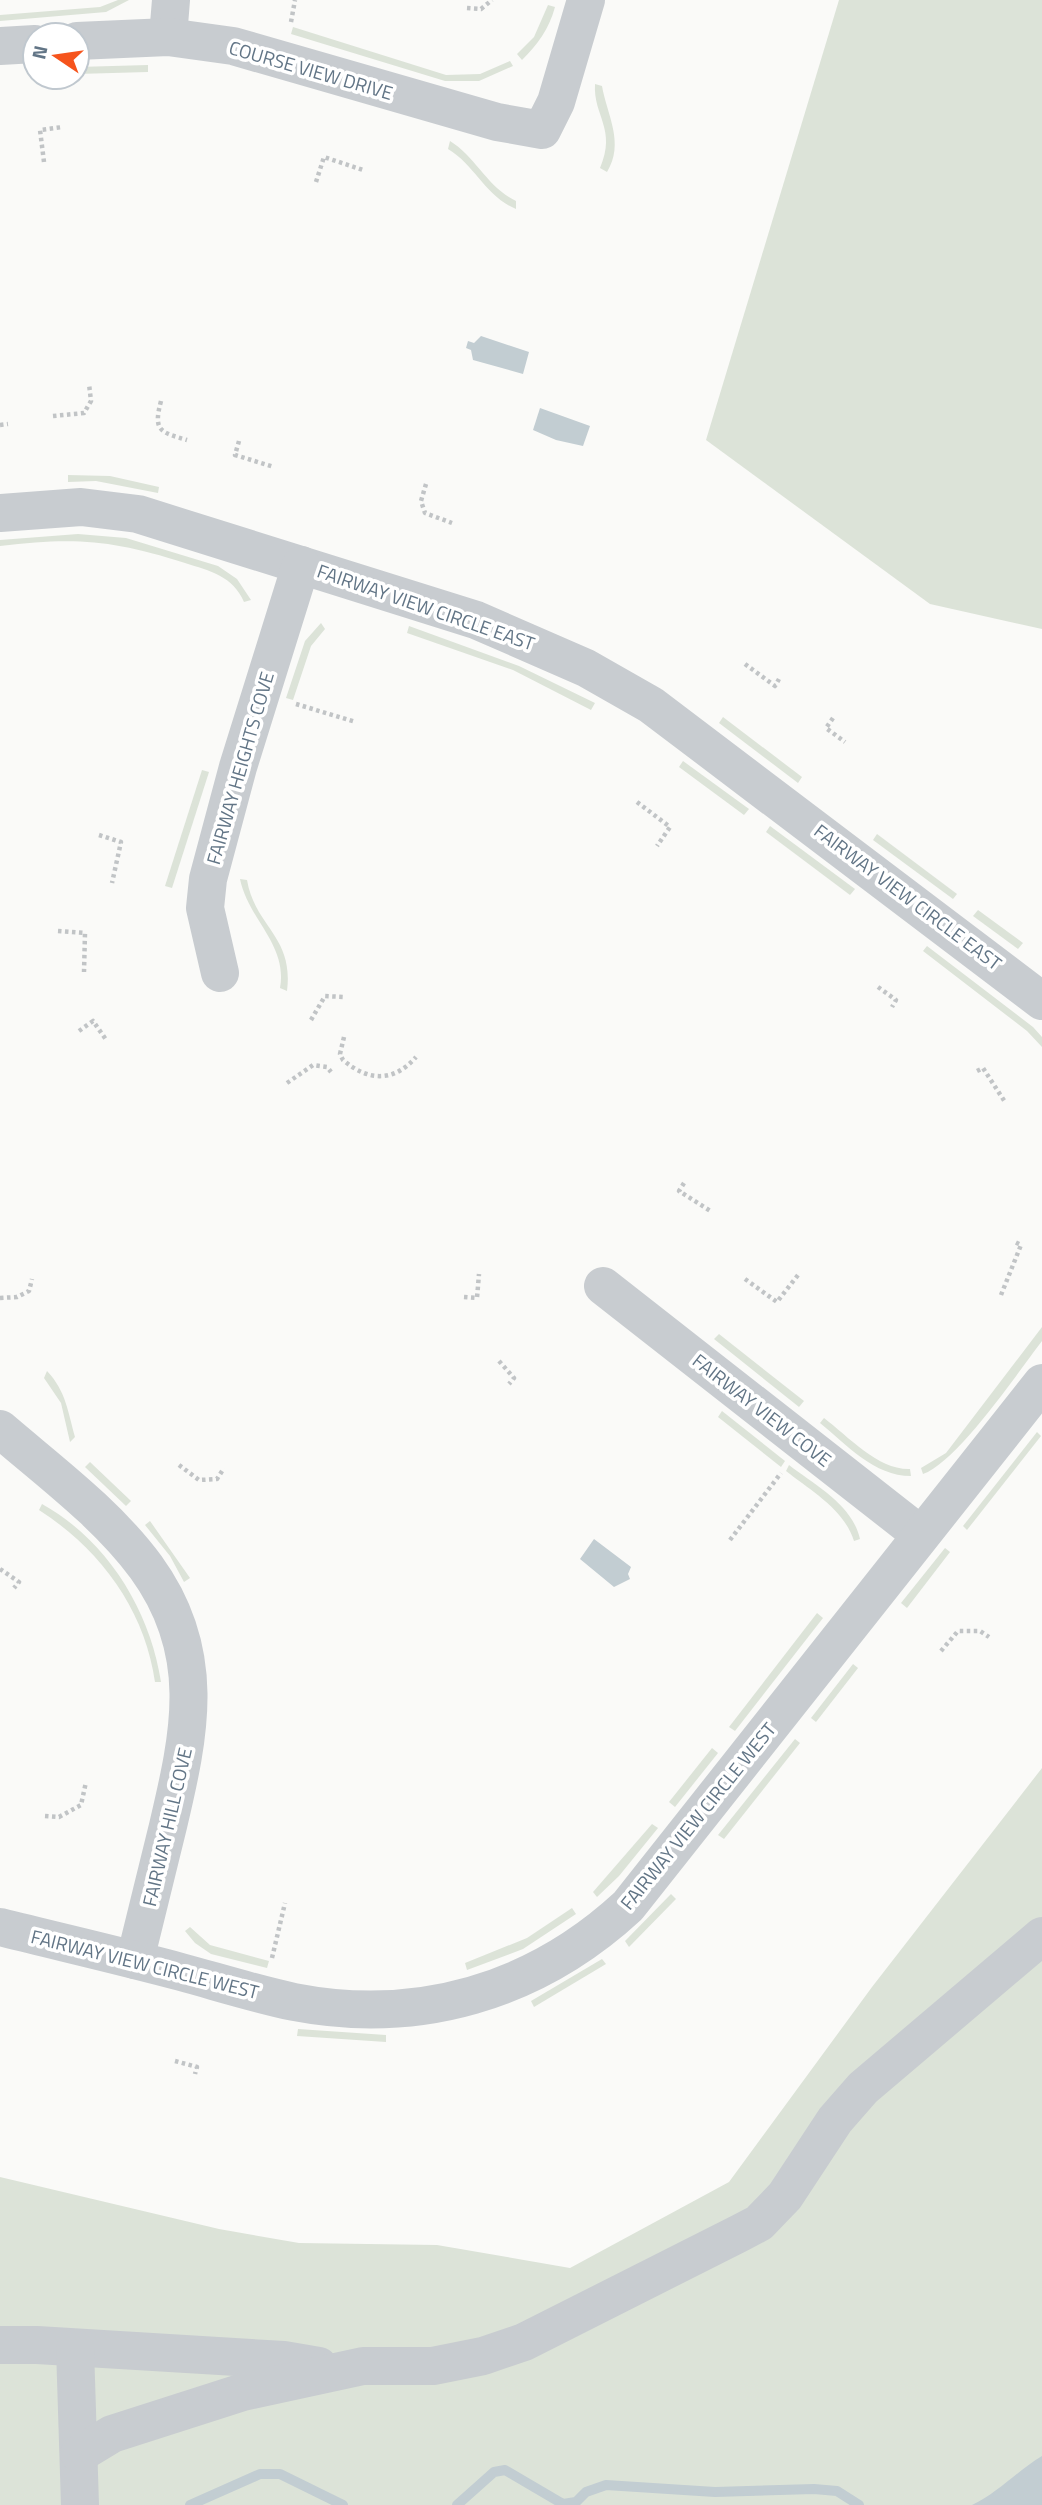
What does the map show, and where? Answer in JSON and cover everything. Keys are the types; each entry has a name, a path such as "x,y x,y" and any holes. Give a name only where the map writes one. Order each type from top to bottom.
{"street":[{"path":"168,37 171,0"},
{"name":"COURSE VIEW DRIVE","path":"91,40 168,37 267,54 446,109 542,130 556,102 586,0"},
{"path":"0,46 21,45"},
{"name":"FAIRWAY VIEW CIRCLE EAST","path":"0,513 60,508 117,509 476,620 543,646 651,705 1042,1001"},
{"name":"FAIRWAY HEIGHTS COVE","path":"220,973 205,908 208,879 238,767 301,565"},
{"name":"FAIRWAY VIEW COVE","path":"603,1286 921,1535"},
{"path":"921,1535 1042,1383"},
{"name":"FAIRWAY HILL COVE","path":"0,1429 95,1513 133,1551 168,1605 184,1651 190,1693 186,1750 135,1960"},
{"name":"FAIRWAY VIEW CIRCLE WEST","path":"0,1927 293,2002 350,2009 443,2004 510,1982 555,1961 606,1926 661,1868 921,1535"},
{"path":"79,2480 111,2434 243,2392 341,2370 363,2366 433,2366 483,2356 524,2342 759,2223 785,2196 835,2120 863,2088 1042,1936"},
{"path":"0,2345 284,2360 341,2370"},
{"path":"75,2348 79,2480"}],"path":[{"path":"291,22 295,0"},
{"path":"467,8 481,9 492,0"},
{"path":"44,162 40,130 63,127"},
{"path":"316,182 324,157 363,170"},
{"path":"53,416 84,413 90,401 89,384"},
{"path":"161,401 158,426 168,435 187,440"},
{"path":"0,425 8,425"},
{"path":"239,441 235,454 274,467"},
{"path":"426,484 421,501 425,513 452,523"},
{"path":"745,664 775,686 779,679"},
{"path":"296,704 356,722"},
{"path":"833,718 826,728 845,741"},
{"path":"637,802 670,827 657,846"},
{"path":"99,835 121,842 112,883"},
{"path":"58,931 85,933 84,972"},
{"path":"878,987 896,1000 892,1007"},
{"path":"311,1020 325,996 344,998"},
{"path":"79,1031 93,1021 107,1041"},
{"path":"344,1037 340,1054 343,1060 375,1075 393,1076 416,1057"},
{"path":"287,1083 313,1065 327,1067 331,1072"},
{"path":"977,1071 984,1068 1005,1102"},
{"path":"684,1183 679,1191 712,1212"},
{"path":"1001,1295 1021,1245 1015,1242"},
{"path":"464,1297 477,1298 479,1274"},
{"path":"745,1279 777,1301 798,1275"},
{"path":"0,1298 25,1295 32,1279"},
{"path":"499,1361 514,1378 509,1384"},
{"path":"180,1465 199,1480 217,1479 224,1468"},
{"path":"730,1540 781,1473"},
{"path":"0,1569 19,1582 14,1588"},
{"path":"941,1651 958,1631 980,1631 989,1637"},
{"path":"45,1816 60,1817 81,1805 86,1782"},
{"path":"272,1958 285,1903"},
{"path":"176,2062 197,2067 195,2074"}],"shaded area":[{"path":"118,0 129,0 106,12 0,21 0,15 100,7"},
{"path":"839,0 1042,0 1042,629 930,604 706,440"},
{"path":"548,5 555,7 550,22 538,42 522,60 517,54 534,37"},
{"path":"293,27 446,75 480,74 510,61 513,66 479,81 445,81 291,34"},
{"path":"148,65 148,72 91,74 91,67"},
{"path":"595,84 602,86 615,140 615,150 607,172 600,168 606,143"},
{"path":"450,141 467,155 497,188 516,201 516,209 488,189 466,163 448,149"},
{"path":"481,336 529,352 523,374 473,360 471,350 466,348 468,341 474,343"},
{"path":"540,408 590,426 583,446 556,440 533,430"},
{"path":"68,475 110,476 159,487 158,493 96,481 68,482"},
{"path":"78,534 126,538 218,566 237,579 251,600 244,602 234,586 212,572 136,549 73,541 0,546 0,540"},
{"path":"321,623 325,629 311,646 293,700 286,698 305,641"},
{"path":"409,626 519,666 595,703 591,710 513,670 407,633"},
{"path":"723,717 802,777 798,783 719,723"},
{"path":"683,761 749,809 744,815 679,767"},
{"path":"202,770 209,772 172,888 165,886"},
{"path":"770,826 855,889 850,895 766,832"},
{"path":"877,834 957,894 953,899 873,840"},
{"path":"240,879 247,880 251,896 280,944 288,972 287,991 280,988 278,958 244,893"},
{"path":"978,910 1023,943 1018,949 973,916"},
{"path":"927,946 1033,1027 1042,1037 1042,1047 1027,1031 923,951"},
{"path":"1042,1327 1042,1341 986,1416 952,1453 923,1474 921,1468 946,1453"},
{"path":"719,1334 804,1401 799,1407 714,1339"},
{"path":"47,1371 65,1402 75,1437 70,1442 61,1403 44,1378"},
{"path":"722,1411 785,1461 781,1467 718,1417"},
{"path":"824,1418 875,1458 898,1468 910,1469 911,1476 885,1471 862,1458 820,1423"},
{"path":"1037,1432 1041,1436 967,1530 963,1526"},
{"path":"90,1462 131,1501 126,1506 85,1467"},
{"path":"789,1465 841,1506 856,1527 860,1539 854,1541 843,1519 835,1510 786,1471"},
{"path":"42,1504 86,1537 122,1580 147,1629 161,1682 155,1682 141,1630 116,1584 81,1543 39,1510"},
{"path":"150,1521 190,1578 184,1582 170,1556 145,1525"},
{"path":"594,1539 631,1567 628,1574 630,1579 614,1587 580,1559"},
{"path":"945,1548 950,1552 907,1608 901,1603"},
{"path":"817,1613 823,1618 735,1731 729,1727"},
{"path":"853,1664 858,1668 816,1722 811,1718"},
{"path":"795,1739 800,1743 724,1839 718,1835"},
{"path":"712,1748 718,1753 675,1807 669,1802"},
{"path":"1042,1768 1042,2505 0,2505 0,2177 219,2229 299,2243 437,2245 570,2268 729,2182 872,1987"},
{"path":"652,1824 658,1828 619,1876 597,1897 593,1892"},
{"path":"671,1894 676,1899 629,1947 625,1941"},
{"path":"572,1908 576,1914 523,1949 467,1970 465,1963 527,1938"},
{"path":"190,1927 210,1945 269,1961 267,1968 211,1954 195,1943 185,1931"},
{"path":"602,1959 606,1964 534,2007 531,2001"},
{"path":"298,2029 386,2035 386,2042 297,2036"},
{"path":"1042,2456 1042,2505 972,2505 990,2494"}],"waterway":[{"path":"457,2505 494,2472 505,2470 563,2504 576,2502 586,2492 606,2485 715,2492 814,2489 837,2491 859,2505"},
{"path":"190,2505 260,2474 280,2474 343,2505"}]}
